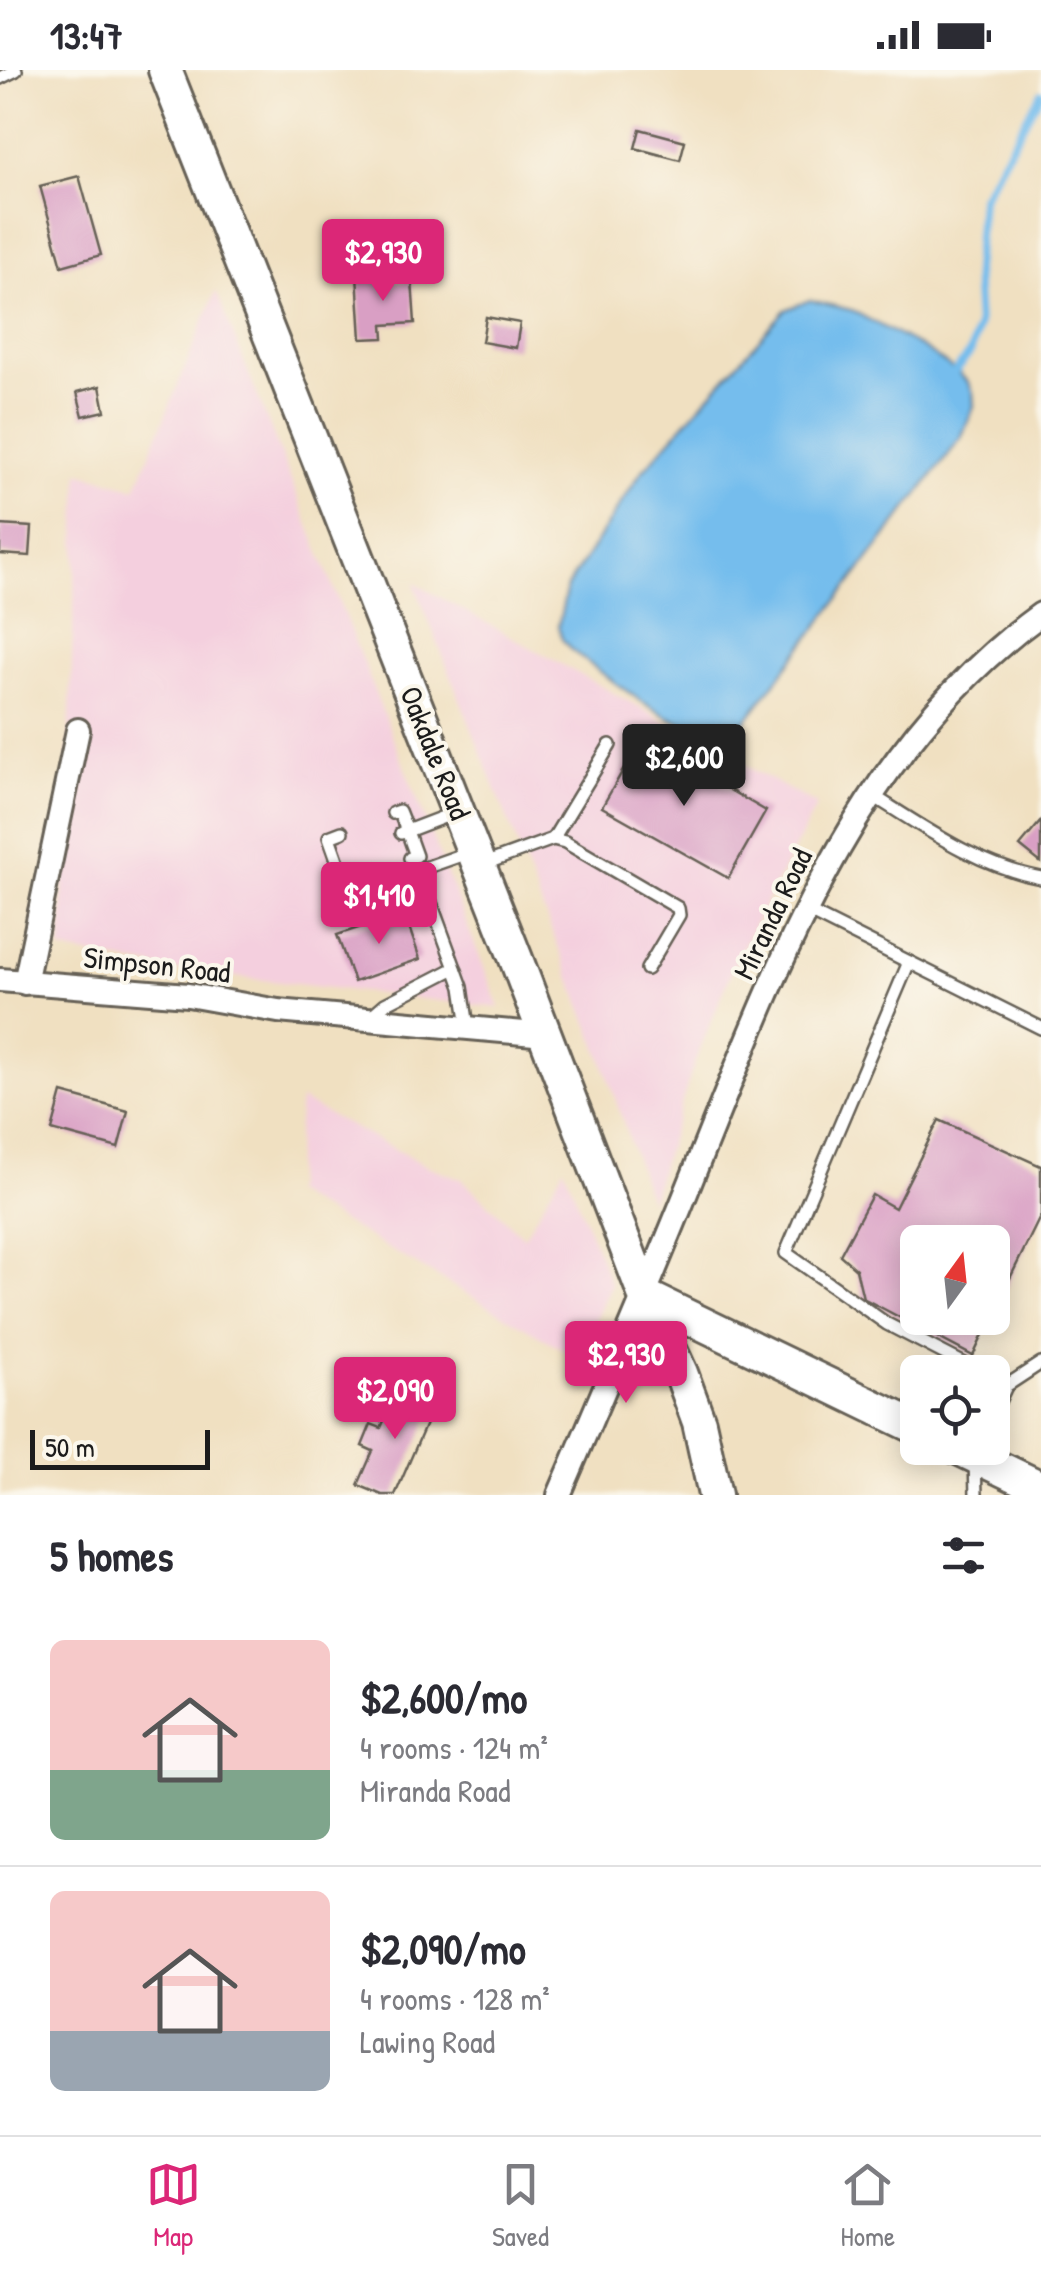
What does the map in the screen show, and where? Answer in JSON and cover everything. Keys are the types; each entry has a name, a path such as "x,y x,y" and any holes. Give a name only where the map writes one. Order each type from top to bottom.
{"main road":[{"name":"Oakdale Road","path":"165,70 477,858 644,1296 681,1372 699,1422 715,1495"},
{"path":"644,1296 900,1419"},
{"path":"999,1465 1041,1488"}],"street":[{"name":"Miranda Road","path":"559,1495 754,1023 842,842 872,795 955,688 1001,643 1041,614"},
{"path":"25,982 78,730"},
{"name":"Simpson Road","path":"0,980 188,995 278,1011 546,1036"}],"lane":[{"path":"0,78 16,70"},
{"path":"552,839 610,745"},
{"path":"872,795 980,860 1008,872 1041,878"},
{"path":"394,814 400,812 462,987 468,1027"},
{"path":"404,832 458,812"},
{"path":"342,832 329,837 344,856 345,882 359,877"},
{"path":"418,870 552,839 565,842 678,908 678,915 646,969"},
{"path":"806,910 1041,1028"},
{"path":"910,962 786,1254 887,1324 947,1355"},
{"path":"370,1017 385,1004 455,968"},
{"path":"1010,1383 1041,1363"},
{"path":"973,1465 976,1495"}],"shaded area":[{"path":"216,291 500,1008 169,969 61,950 79,472 136,488"},
{"path":"414,583 817,805 738,956 695,1061 650,1202 600,1053"},
{"path":"300,1100 427,1166 462,1179 524,1237 564,1167 611,1285 578,1358 292,1193"}],"water":[{"path":"810,300 851,310 926,350 968,382 974,406 961,438 744,723 726,733 703,731 643,702 571,650 558,627 567,587 640,474 785,310"}],"building":[{"path":"640,129 685,141 680,160 635,148"},
{"path":"79,176 101,255 62,266 40,186"},
{"path":"383,273 383,282 412,281 415,323 383,325 384,338 361,339 357,275"},
{"path":"486,317 520,323 516,348 482,342"},
{"path":"100,386 105,411 83,416 77,392"},
{"path":"0,525 32,527 30,556 0,554"},
{"path":"641,739 766,811 728,878 602,807"},
{"path":"1041,821 1041,863 1020,846"},
{"path":"404,913 420,959 354,982 337,935"},
{"path":"62,1093 128,1111 118,1148 52,1130"},
{"path":"939,1120 1041,1166 1041,1215 1010,1278 1010,1225 900,1225 900,1318 863,1298 856,1269 840,1255 872,1195 895,1208"},
{"path":"933,1335 983,1335 971,1355"},
{"path":"398,1387 435,1403 395,1495 382,1495 358,1485 373,1451 362,1446 371,1424 381,1428"}],"waterway":[{"path":"948,375 956,371 971,351 978,326 975,270 981,199 1041,93"}]}
